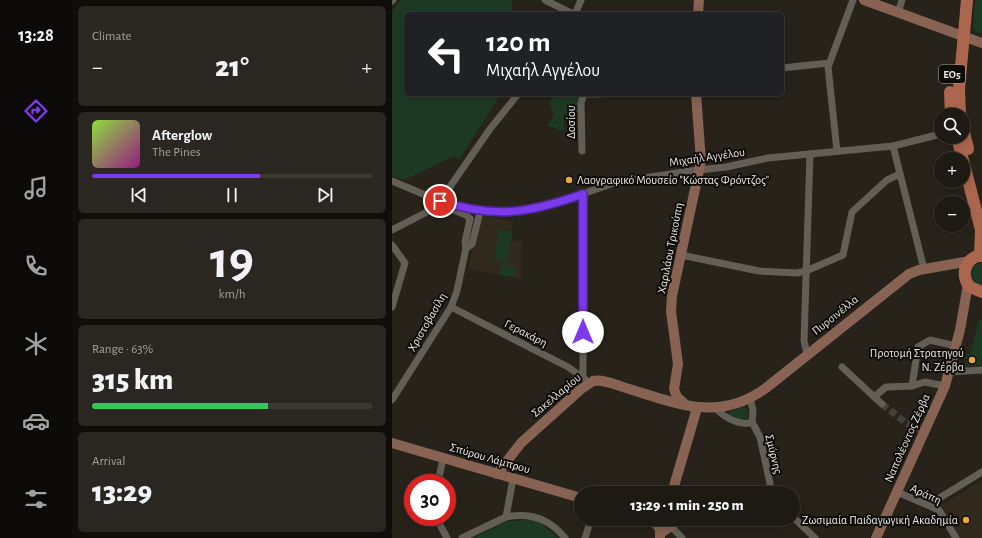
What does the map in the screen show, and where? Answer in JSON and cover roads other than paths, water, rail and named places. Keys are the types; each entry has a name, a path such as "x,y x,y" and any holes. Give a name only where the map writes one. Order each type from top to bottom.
{"main road":[{"name":"ΕΟ5","path":"958,0 960,35 958,93 959,108"},
{"name":"ΕΟ5","path":"951,108 950,97 967,0"},
{"path":"959,144 981,230 977,257 966,267 966,279 973,290 982,292"},
{"path":"967,144 982,204"}],"street":[{"path":"544,0 570,12"},
{"path":"575,12 581,0"},
{"path":"698,12 699,0"},
{"path":"836,151 828,70 829,63 853,0"},
{"path":"864,0 982,43"},
{"path":"898,13 902,0"},
{"path":"784,68 829,63"},
{"path":"392,230 429,211 440,201 490,129 516,96"},
{"name":"Δοσίου","path":"582,151 582,104 584,96"},
{"name":"Χαριλάου Τρικούπη","path":"693,407 677,396 674,389 677,360 671,311 681,255 700,170 702,150 696,96"},
{"name":"Μιχαήλ Αγγέλου","path":"392,181 440,201 480,212 524,211 583,194 617,182 726,167 768,158 893,146 934,136"},
{"path":"893,146 924,269"},
{"path":"807,354 804,341 810,154"},
{"path":"681,255 759,271 806,271 843,254 852,212 887,180 900,174"},
{"path":"583,194 586,380"},
{"name":"Μιχαήλ Αγγέλου","path":"440,201 470,219"},
{"path":"470,219 480,212"},
{"name":"Χριστοβασίλη","path":"466,248 472,244 480,212"},
{"name":"Χριστοβασίλη","path":"392,400 451,307 457,291 466,248 465,242 470,219"},
{"path":"392,245 405,264 392,307"},
{"name":"Πυρσινέλλα","path":"717,409 732,406 750,399 914,271 977,257"},
{"path":"943,265 966,279"},
{"name":"Ναπολέοντος Ζέρβα","path":"876,538 945,386 965,308 966,279"},
{"name":"Γερακάρη","path":"451,307 568,367 586,380"},
{"name":"Ναπολέοντος Ζέρβα","path":"912,386 918,347 930,340 956,346"},
{"path":"842,367 882,404"},
{"path":"949,372 982,370"},
{"name":"Σακελλαρίου","path":"497,474 530,434 586,380 602,381 693,407 717,409"},
{"path":"874,397 886,387 912,386 925,382 945,386"},
{"path":"717,409 724,416 746,424 752,422 753,410 750,399"},
{"path":"674,486 693,407"},
{"name":"Σμύρνης","path":"752,422 760,437 770,486"},
{"name":"Σπύρου Λάμπρου","path":"392,443 574,496"},
{"name":"Σακελλαρίου","path":"512,479 511,465 517,448"},
{"path":"439,474 442,458"},
{"path":"928,505 982,472"},
{"path":"506,517 512,479"},
{"name":"Αράπη","path":"897,492 928,505 942,513 956,538"},
{"path":"462,538 506,517 517,516 542,519 555,527 565,538"},
{"path":"800,524 815,538"},
{"path":"441,526 447,538"},
{"path":"585,538 589,526"},
{"path":"656,526 661,536"},
{"path":"661,536 667,526"},
{"path":"672,526 682,538"}],"tunnel":[{"path":"882,404 906,423 925,431"}],"place":[{"name":"Λαογραφικό Μουσείο \"Κώστας Φρόντζος\"","path":"569,180"},
{"name":"Προτομή Στρατηγού Ν. Ζέρβα","path":"972,360"},
{"name":"Ζωσιμαία Παιδαγωγική Ακαδημία","path":"966,520"}]}
